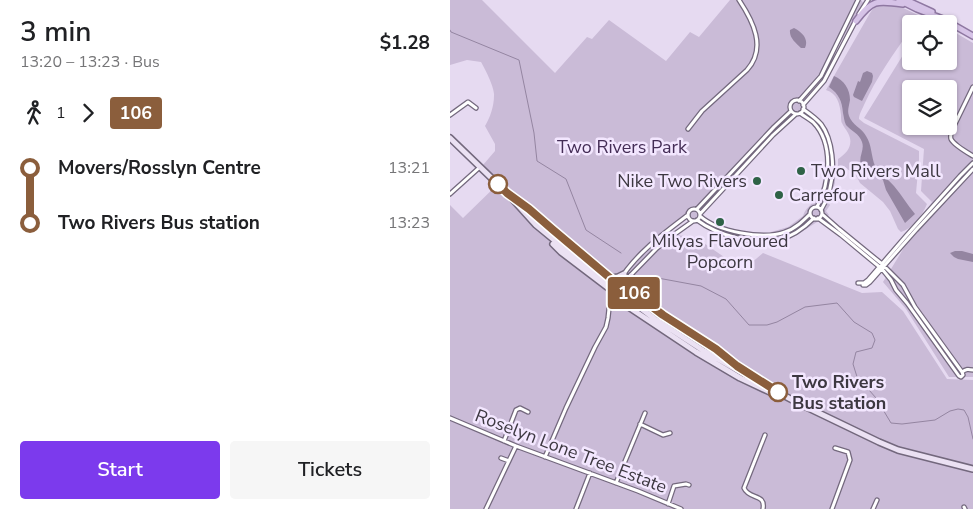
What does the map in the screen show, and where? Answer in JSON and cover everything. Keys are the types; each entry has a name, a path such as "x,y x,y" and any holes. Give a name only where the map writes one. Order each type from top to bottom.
{"main road":[{"path":"899,0 927,14 943,19 973,36"},
{"path":"856,21 865,9 874,2 907,3"},
{"path":"450,139 562,243 615,284 654,314 778,392"},
{"path":"508,194 536,225 628,294 655,319 704,351 756,381 878,442 898,450 973,469"},
{"path":"624,274 618,277 613,293 616,294 621,302 740,378 805,406"},
{"path":"628,294 632,274"},
{"path":"615,284 621,292 616,294"}],"street":[{"path":"688,129 702,111 747,70 756,57 754,29 739,0"},
{"path":"791,111 790,106 792,102 799,101 821,76 858,0"},
{"path":"803,109 803,105 822,82 868,0"},
{"path":"853,10 860,13"},
{"path":"833,51 838,53"},
{"path":"973,87 952,130 951,137 953,141 973,156"},
{"path":"799,101 803,105"},
{"path":"450,115 468,102 476,108"},
{"path":"545,457 594,347 606,327 615,284 632,274 657,248 695,220 773,135 803,109"},
{"path":"688,215 703,225 727,235 766,241 778,240 797,232 816,218 822,212 830,188 832,158 830,145 822,126 817,119 803,109"},
{"path":"697,209 706,221 718,227 742,233 769,235 786,232 794,228 810,214 811,209 816,207 824,189 827,176 825,144 819,130 813,123 798,113 791,111"},
{"path":"624,274 653,243 688,215 690,210 693,208 697,209 791,111"},
{"path":"973,163 950,187 882,266 866,285 858,282 866,282 882,266 973,169"},
{"path":"450,194 480,167"},
{"path":"718,186 722,190"},
{"path":"816,207 906,289 915,307 962,372"},
{"path":"810,214 882,266 899,295 907,303 960,376 963,375 962,372 964,370 973,370"},
{"path":"628,268 632,274"},
{"path":"504,441 516,410 520,408 528,412"},
{"path":"616,483 645,412"},
{"name":"Roselyn Lone Tree Estate","path":"450,418 516,446 681,509"},
{"path":"640,424 663,435 670,433"},
{"path":"763,509 764,504 761,499 747,493 744,488 765,435"},
{"path":"486,509 516,446"},
{"path":"832,509 850,460 848,452 835,448"},
{"path":"502,458 509,461"},
{"path":"576,509 590,473"},
{"path":"668,504 674,486 689,485"},
{"path":"874,509 877,500"}],"green space":[{"name":"Two Rivers Park","path":"450,0 482,0 555,73 587,37 592,39 609,20 666,61 690,32 699,37 730,0 861,0 864,4 826,65 797,101 802,105 801,111 796,113 791,109 756,148 693,209 700,214 699,218 691,219 688,213 665,234 695,237 743,270 763,253 862,293 882,292 903,311 947,379 973,380 973,509 450,509 450,205 463,218 501,181 483,165 495,151 495,144 485,126 494,100 493,88 481,62 467,60 450,65"},
{"path":"883,3 897,5 918,15 902,15 902,42 880,75 859,117 864,123 919,151 916,193 927,204 917,221 901,232 883,202 860,183 857,177 844,166 838,166 838,159 849,148 850,137 842,122 837,100 830,91 826,90 876,5"},
{"path":"957,34 973,43 973,377 949,377 906,309 883,282 932,202 921,191 924,149 864,118 902,57 902,70 957,70"},
{"path":"835,179 828,202 830,205 826,211 829,215 824,218 822,223 819,221 800,233 774,242 771,232 788,227 803,216 818,196 823,181"}],"shaded area":[{"path":"794,28 804,36 805,48 801,48 792,38 790,30"},
{"path":"867,71 872,73 872,82 862,101 853,95 858,81 860,82 863,73"},
{"path":"834,76 841,80 848,89 850,96 849,116 852,122 868,139 875,166 897,189 915,214 905,223 886,190 883,180 867,172 861,165 860,159 863,148 861,139 846,125 839,98 829,87"},
{"path":"955,251 973,254 973,262 954,257 950,253"}],"waterway":[{"path":"450,30 519,60 534,133 537,161 566,179 586,230 621,253"},
{"path":"647,276 701,286 726,299 749,325 767,325 777,322 805,307 837,303 854,322 872,333 875,340 872,348 856,352 853,364 858,380 876,398 891,423 902,424 935,420 950,411 964,410 968,417 973,439"}],"bus line":[{"name":"106","path":"498,184 616,283 630,290 663,315 778,392"}],"place":[{"name":"Two Rivers Mall","path":"801,171"},
{"name":"Nike Two Rivers","path":"757,181"},
{"name":"Carrefour","path":"779,195"},
{"name":"Milyas Flavoured Popcorn","path":"720,222"},
{"name":"Two Rivers Bus station","path":"778,392"}]}
